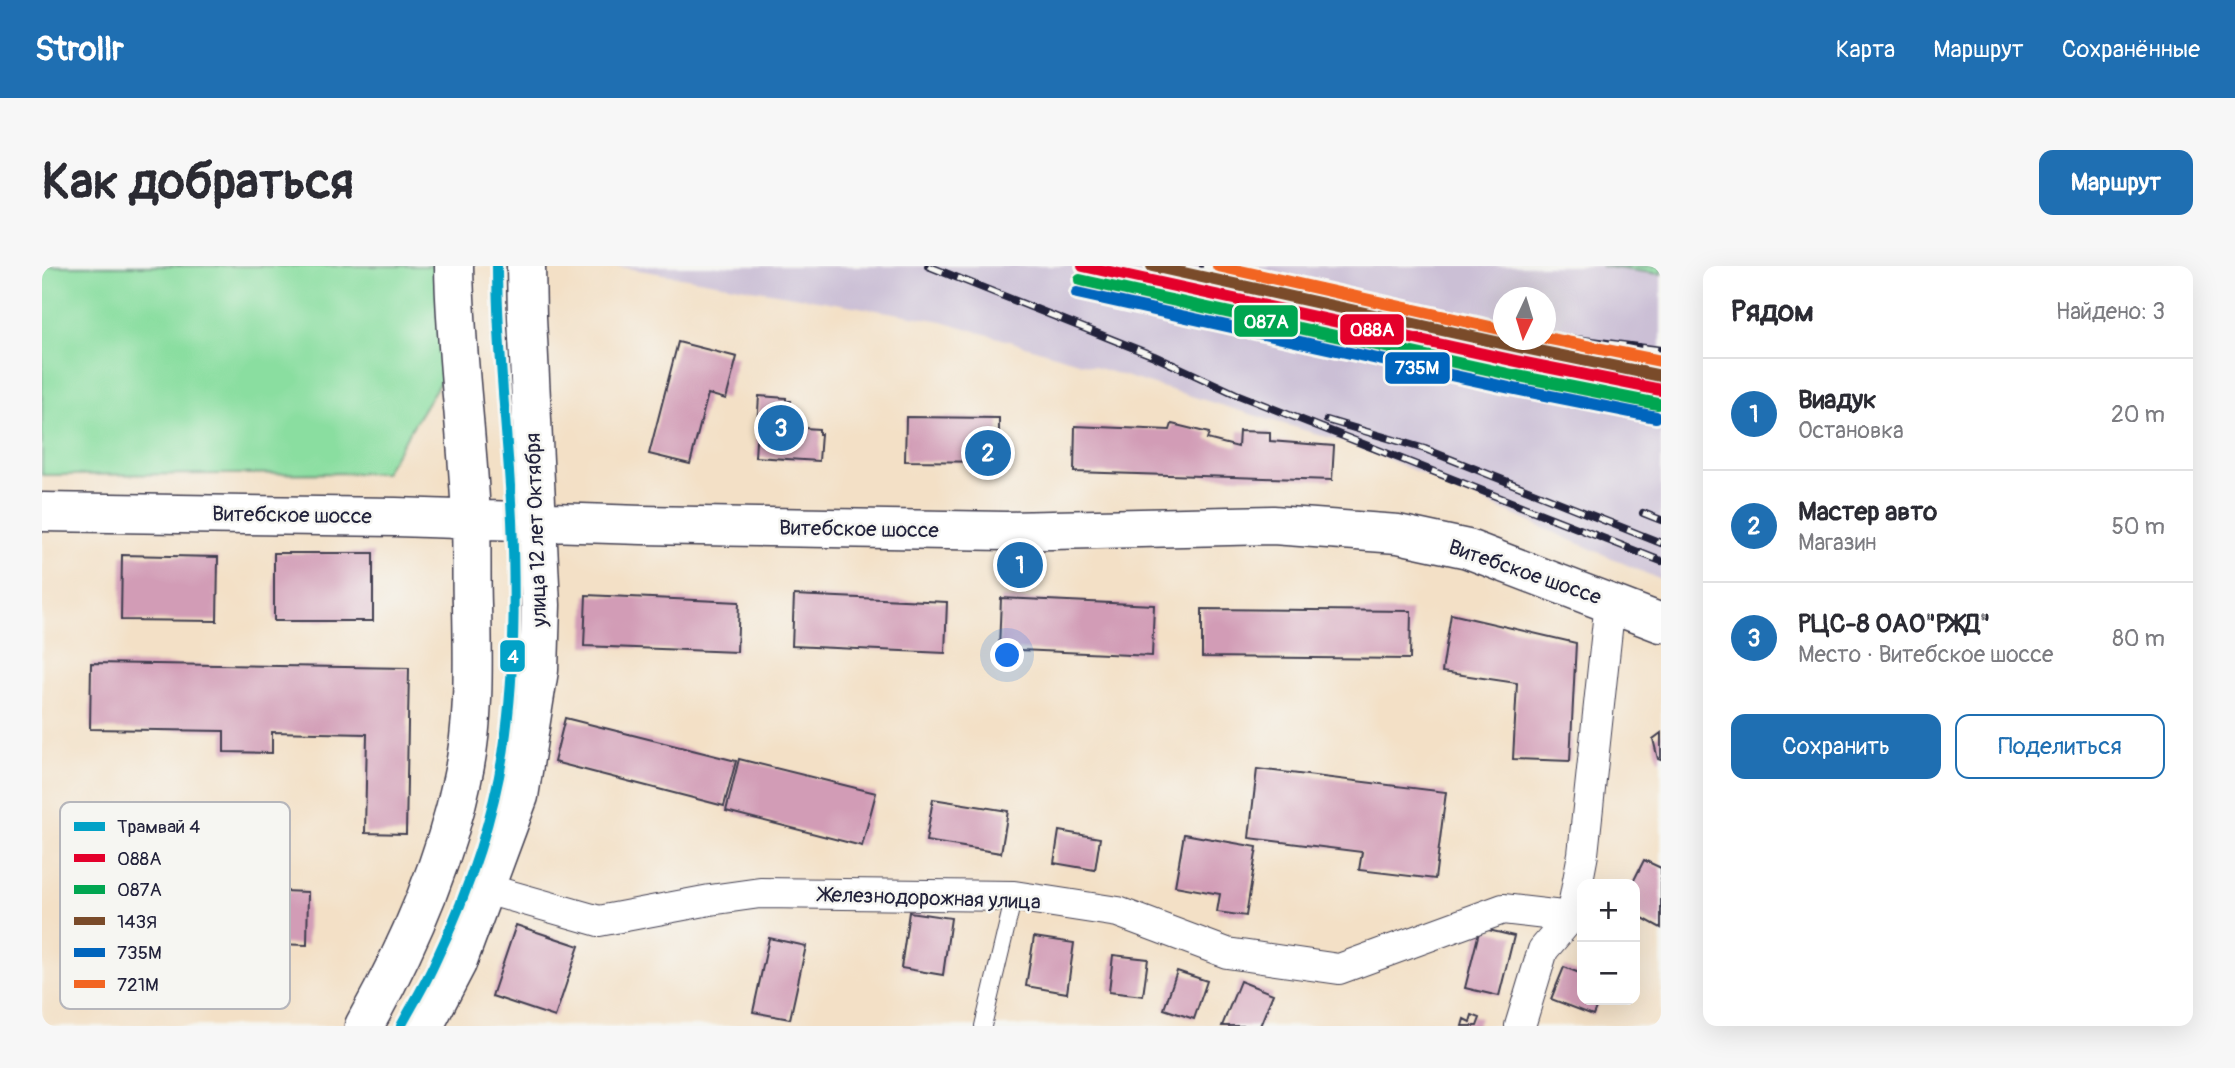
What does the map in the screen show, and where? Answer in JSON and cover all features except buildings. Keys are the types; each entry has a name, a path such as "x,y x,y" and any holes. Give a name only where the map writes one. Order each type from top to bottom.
{"main road":[{"path":"364,1026 420,915 445,845 463,780 468,741 473,661 471,520 455,317 454,266"},
{"name":"улица 12 лет Октября","path":"424,1026 457,963 519,796 537,683 541,605 526,266"},
{"name":"Витебское шоссе","path":"42,512 1006,531 1273,525 1398,534 1468,549 1661,623"}],"street":[{"path":"1520,1026 1543,950 1571,916 1583,854 1610,602"},
{"name":"Железнодорожная улица","path":"486,889 599,921 760,893 1014,897 1118,912 1227,953 1339,969 1503,909 1571,916"}],"lane":[{"path":"983,1026 1014,897"}],"shaded area":[{"path":"615,266 1661,266 1661,580 1379,455 942,321"}],"green space":[{"path":"42,266 452,266 448,369 384,473 42,475"},
{"path":"1600,266 1661,266 1661,274"}],"railway":[{"path":"928,266 1154,356 1236,394 1661,561"},
{"path":"1203,266 1448,320 1493,327"},
{"path":"1556,336 1661,350"},
{"path":"1327,420 1425,449 1661,543"},
{"path":"1643,513 1661,520"}],"tram line":[{"name":"4","path":"401,1026 432,969 470,878 489,820 506,733 513,654 514,573 497,266"}],"transit line":[{"name":"088А","path":"1083,266 1661,390"},
{"name":"143Я","path":"1152,266 1661,376"},
{"name":"721М","path":"1218,266 1493,328"},
{"name":"087А","path":"1080,280 1658,404"},
{"name":"735М","path":"1077,293 1510,388 1656,417"},
{"name":"721М","path":"1556,340 1661,361"}],"place":[{"name":"РЦС-8 ОАО\"РЖД\"","path":"781,428"},
{"name":"Мастер авто","path":"988,453"},
{"name":"Виадук","path":"1020,565"}]}
